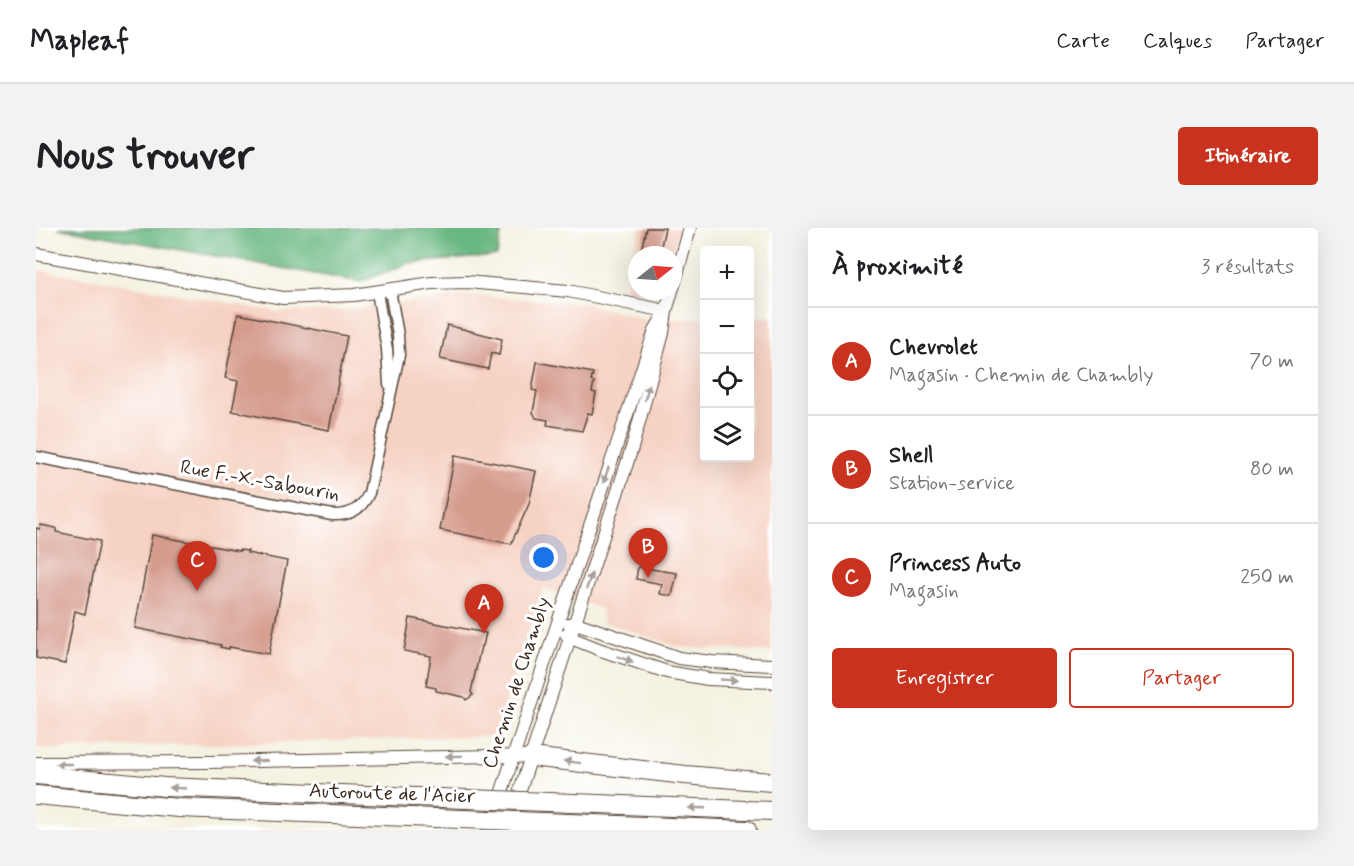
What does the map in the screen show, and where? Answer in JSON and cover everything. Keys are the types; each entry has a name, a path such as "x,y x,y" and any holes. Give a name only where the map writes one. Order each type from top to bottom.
{"highway":[{"path":"522,757 772,782"},
{"path":"36,775 165,787 772,811"},
{"name":"Autoroute de l'Acier","path":"36,795 179,808 747,830"}],"street":[{"name":"Chemin de Chambly","path":"682,257 690,228"},
{"path":"36,254 283,298 345,296 443,282 489,283 568,291 666,311"},
{"name":"Rue F.-X.-Sabourin","path":"36,457 332,515 345,514 359,507 369,493 389,393 399,356 398,335 383,291"},
{"name":"Chemin de Chambly","path":"507,830 522,757 556,626 655,330 670,300"},
{"name":"Chemin de Chambly","path":"489,830 571,638 632,448 664,332 666,311"},
{"path":"556,626 576,623 679,658 772,665"},
{"path":"556,626 571,638 667,672 708,679 772,682"},
{"path":"36,763 522,757"}],"shaded area":[{"path":"640,228 680,228 675,246 636,246"},
{"path":"36,269 280,312 343,310 468,295 586,304 649,320 700,318 700,462 754,462 754,317 772,317 772,652 678,647 603,622 601,609 543,588 494,736 36,748"}],"green space":[{"path":"58,228 502,228 497,256 410,263 360,282"}],"building":[{"path":"646,228 665,228 661,246 642,246"},
{"path":"238,314 347,336 329,430 232,411 238,381 225,378"},
{"path":"447,325 502,339 499,355 491,353 488,369 440,359"},
{"path":"537,362 593,373 592,392 596,393 592,414 588,413 582,431 547,425 548,420 536,418 533,412 537,391 532,390"},
{"path":"455,455 536,471 529,504 511,544 440,530"},
{"path":"41,525 56,528 56,532 100,541 85,614 75,611 65,664 36,658 36,528 40,529"},
{"path":"152,535 248,551 247,553 287,561 269,654 229,647 229,649 220,647 221,645 135,628"},
{"path":"638,567 677,573 672,596 660,594 662,584 636,579"},
{"path":"410,618 486,633 471,692 473,695 466,700 464,697 436,691 436,688 426,686 431,656 404,651"}],"place":[{"name":"Shell","path":"648,578"},
{"name":"Princess Auto","path":"197,591"},
{"name":"Chevrolet","path":"484,634"}]}
